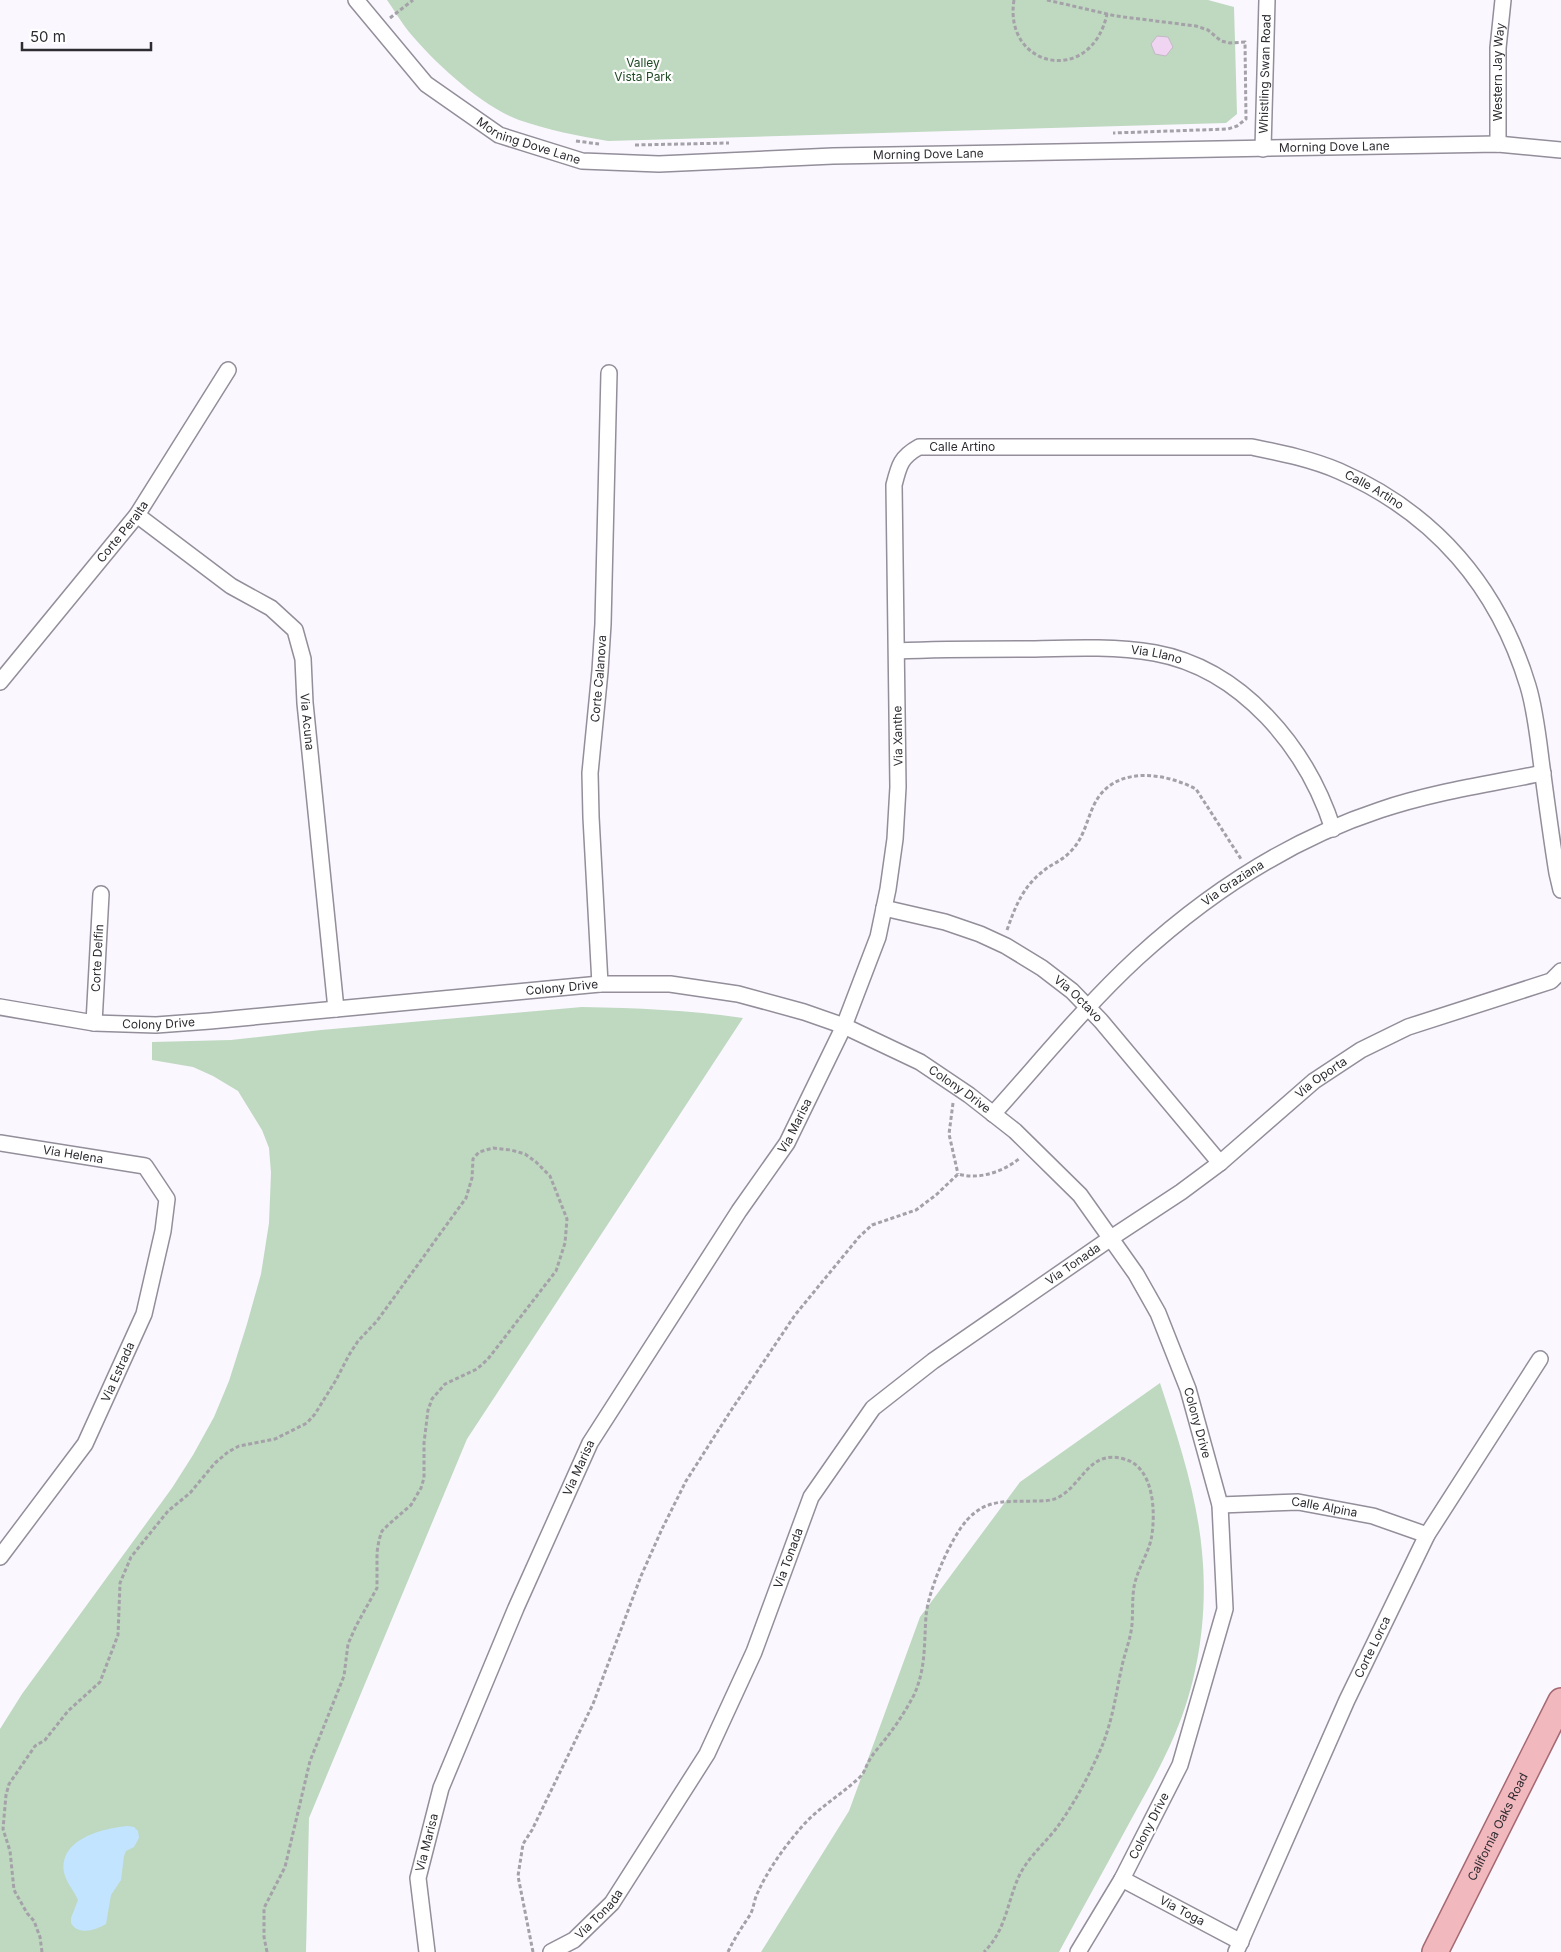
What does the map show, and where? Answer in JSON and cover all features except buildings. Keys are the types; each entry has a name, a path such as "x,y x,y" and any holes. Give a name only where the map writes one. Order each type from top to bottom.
{"main road":[{"name":"California Oaks Road","path":"1435,1952 1561,1701"}],"street":[{"name":"Morning Dove Lane","path":"356,0 426,84 499,135 582,161 659,164 842,156 1498,144 1561,150"},
{"name":"Whistling Swan Road","path":"1264,148 1267,0"},
{"name":"Western Jay Way","path":"1498,144 1498,48 1503,0"},
{"name":"Corte Peralta","path":"0,682 137,515 228,370"},
{"name":"Corte Calanova","path":"600,984 590,773 603,624 609,373"},
{"name":"Via Xanthe","path":"844,1026 878,937 895,839 898,787 894,485 899,466 907,454 919,447"},
{"name":"Calle Artino","path":"919,447 1252,447 1289,454 1338,470 1377,490 1412,512 1446,543 1482,587 1512,638 1529,688 1561,890"},
{"name":"Via Acuna","path":"137,515 232,586 271,608 294,630 304,659 305,702 336,1010"},
{"name":"Via Llano","path":"897,651 1111,648 1156,654 1194,665 1224,682 1262,711 1292,745 1327,809 1333,829"},
{"name":"Via Graziana","path":"993,1114 1136,959 1190,912 1248,871 1314,836 1381,810 1459,790 1543,773"},
{"name":"Corte Delfin","path":"94,1023 102,894"},
{"name":"Via Octavo","path":"884,908 945,922 980,934 1042,968 1072,991 1089,1008 1220,1163"},
{"name":"Via Oporta","path":"1111,1238 1181,1192 1220,1163 1314,1081 1361,1050 1408,1027 1552,981 1561,971"},
{"name":"Colony Drive","path":"0,1007 94,1023 156,1025 336,1010 600,984 670,984 738,994 804,1012 844,1026 920,1062 958,1087 1033,1147 1080,1195 1136,1274 1158,1313 1172,1344 1188,1389 1220,1505 1225,1609 1180,1765 1122,1879 1078,1952"},
{"name":"Via Marisa","path":"427,1952 418,1878 441,1788 516,1608 590,1443 738,1211 787,1143 844,1026"},
{"name":"Via Helena","path":"0,1143 145,1166"},
{"name":"Via Estrada","path":"0,1557 86,1444 144,1314 163,1231 167,1199 145,1166"},
{"name":"Via Tonada","path":"551,1952 574,1940 612,1903 706,1754 754,1652 811,1497 872,1408 933,1361 1111,1238"},
{"name":"Corte Lorca","path":"1238,1947 1347,1700 1427,1534 1540,1359"},
{"name":"Calle Alpina","path":"1220,1505 1298,1502 1373,1516 1427,1534"},
{"name":"Via Toga","path":"1122,1879 1238,1947"}],"path":[{"path":"388,20 413,0"},
{"path":"1014,0 1013,24 1025,46 1040,56 1058,60 1080,55 1090,49 1101,34 1107,14"},
{"path":"1047,0 1107,14 1196,26 1208,30 1221,40 1230,43 1245,42 1246,119 1237,126 1112,133"},
{"path":"573,140 602,145"},
{"path":"632,146 730,143"},
{"path":"1001,944 1020,898 1030,882 1071,852 1082,837 1100,795 1116,781 1137,776 1153,775 1184,782 1196,788 1248,871"},
{"path":"958,1087 951,1110 949,1134 958,1174"},
{"path":"958,1174 969,1177 988,1174 1009,1167 1033,1147"},
{"path":"42,1952 40,1937 34,1921 27,1913 14,1890 10,1851 4,1829 6,1795 9,1784 35,1746 44,1740 68,1711 100,1682 118,1635 120,1583 137,1547 168,1511 190,1493 215,1463 228,1452 235,1447 275,1439 301,1427 311,1418 336,1380 358,1341 377,1321 466,1198 472,1178 473,1159 485,1150 493,1148 524,1154 550,1176 564,1209 567,1219 561,1258 556,1270 492,1354 477,1369 445,1384 432,1399 428,1410 424,1443 424,1478 421,1488 411,1505 388,1525 379,1540 376,1552 377,1588 348,1644 344,1676 310,1761 285,1867 264,1908 264,1937 267,1952"},
{"path":"533,1952 518,1876 523,1844 532,1830 593,1704 641,1576 686,1481 794,1315 840,1258 872,1225 916,1210 936,1195 958,1174"},
{"path":"728,1952 736,1934 752,1912 756,1896 767,1873 799,1830 819,1809 844,1791 864,1773 869,1760 905,1712 914,1694 924,1662 929,1594 953,1541 966,1521 984,1505 998,1502 1046,1501 1058,1498 1090,1466 1099,1460 1111,1457 1123,1458 1134,1463 1142,1470 1148,1482 1153,1510 1153,1526 1150,1543 1133,1589 1132,1626 1107,1733 1089,1774 1068,1813 1031,1858 1019,1876 1002,1926 984,1952"}],"green space":[{"name":"Valley Vista Park","path":"387,0 1208,0 1234,7 1237,114 1226,123 608,141 530,124 489,105 459,82 431,56 409,32"},
{"path":"582,1007 662,1010 743,1018 467,1439 309,1818 306,1952 0,1952 0,1729 22,1694 172,1488 193,1455 214,1417 229,1381 261,1274 269,1223 271,1173 269,1148 262,1130 238,1091 193,1067 152,1060 152,1042 231,1040 321,1030"},
{"path":"1160,1383 1186,1467 1196,1509 1202,1552 1204,1598 1196,1668 1183,1713 1164,1758 1059,1952 761,1952 849,1811 920,1617 1020,1482"}],"water":[{"path":"134,1827 138,1831 139,1838 134,1847 126,1851 124,1856 121,1880 111,1895 106,1924 87,1931 74,1927 71,1923 71,1918 78,1900 66,1880 64,1872 64,1861 68,1851 75,1843 85,1837 107,1829"}]}
